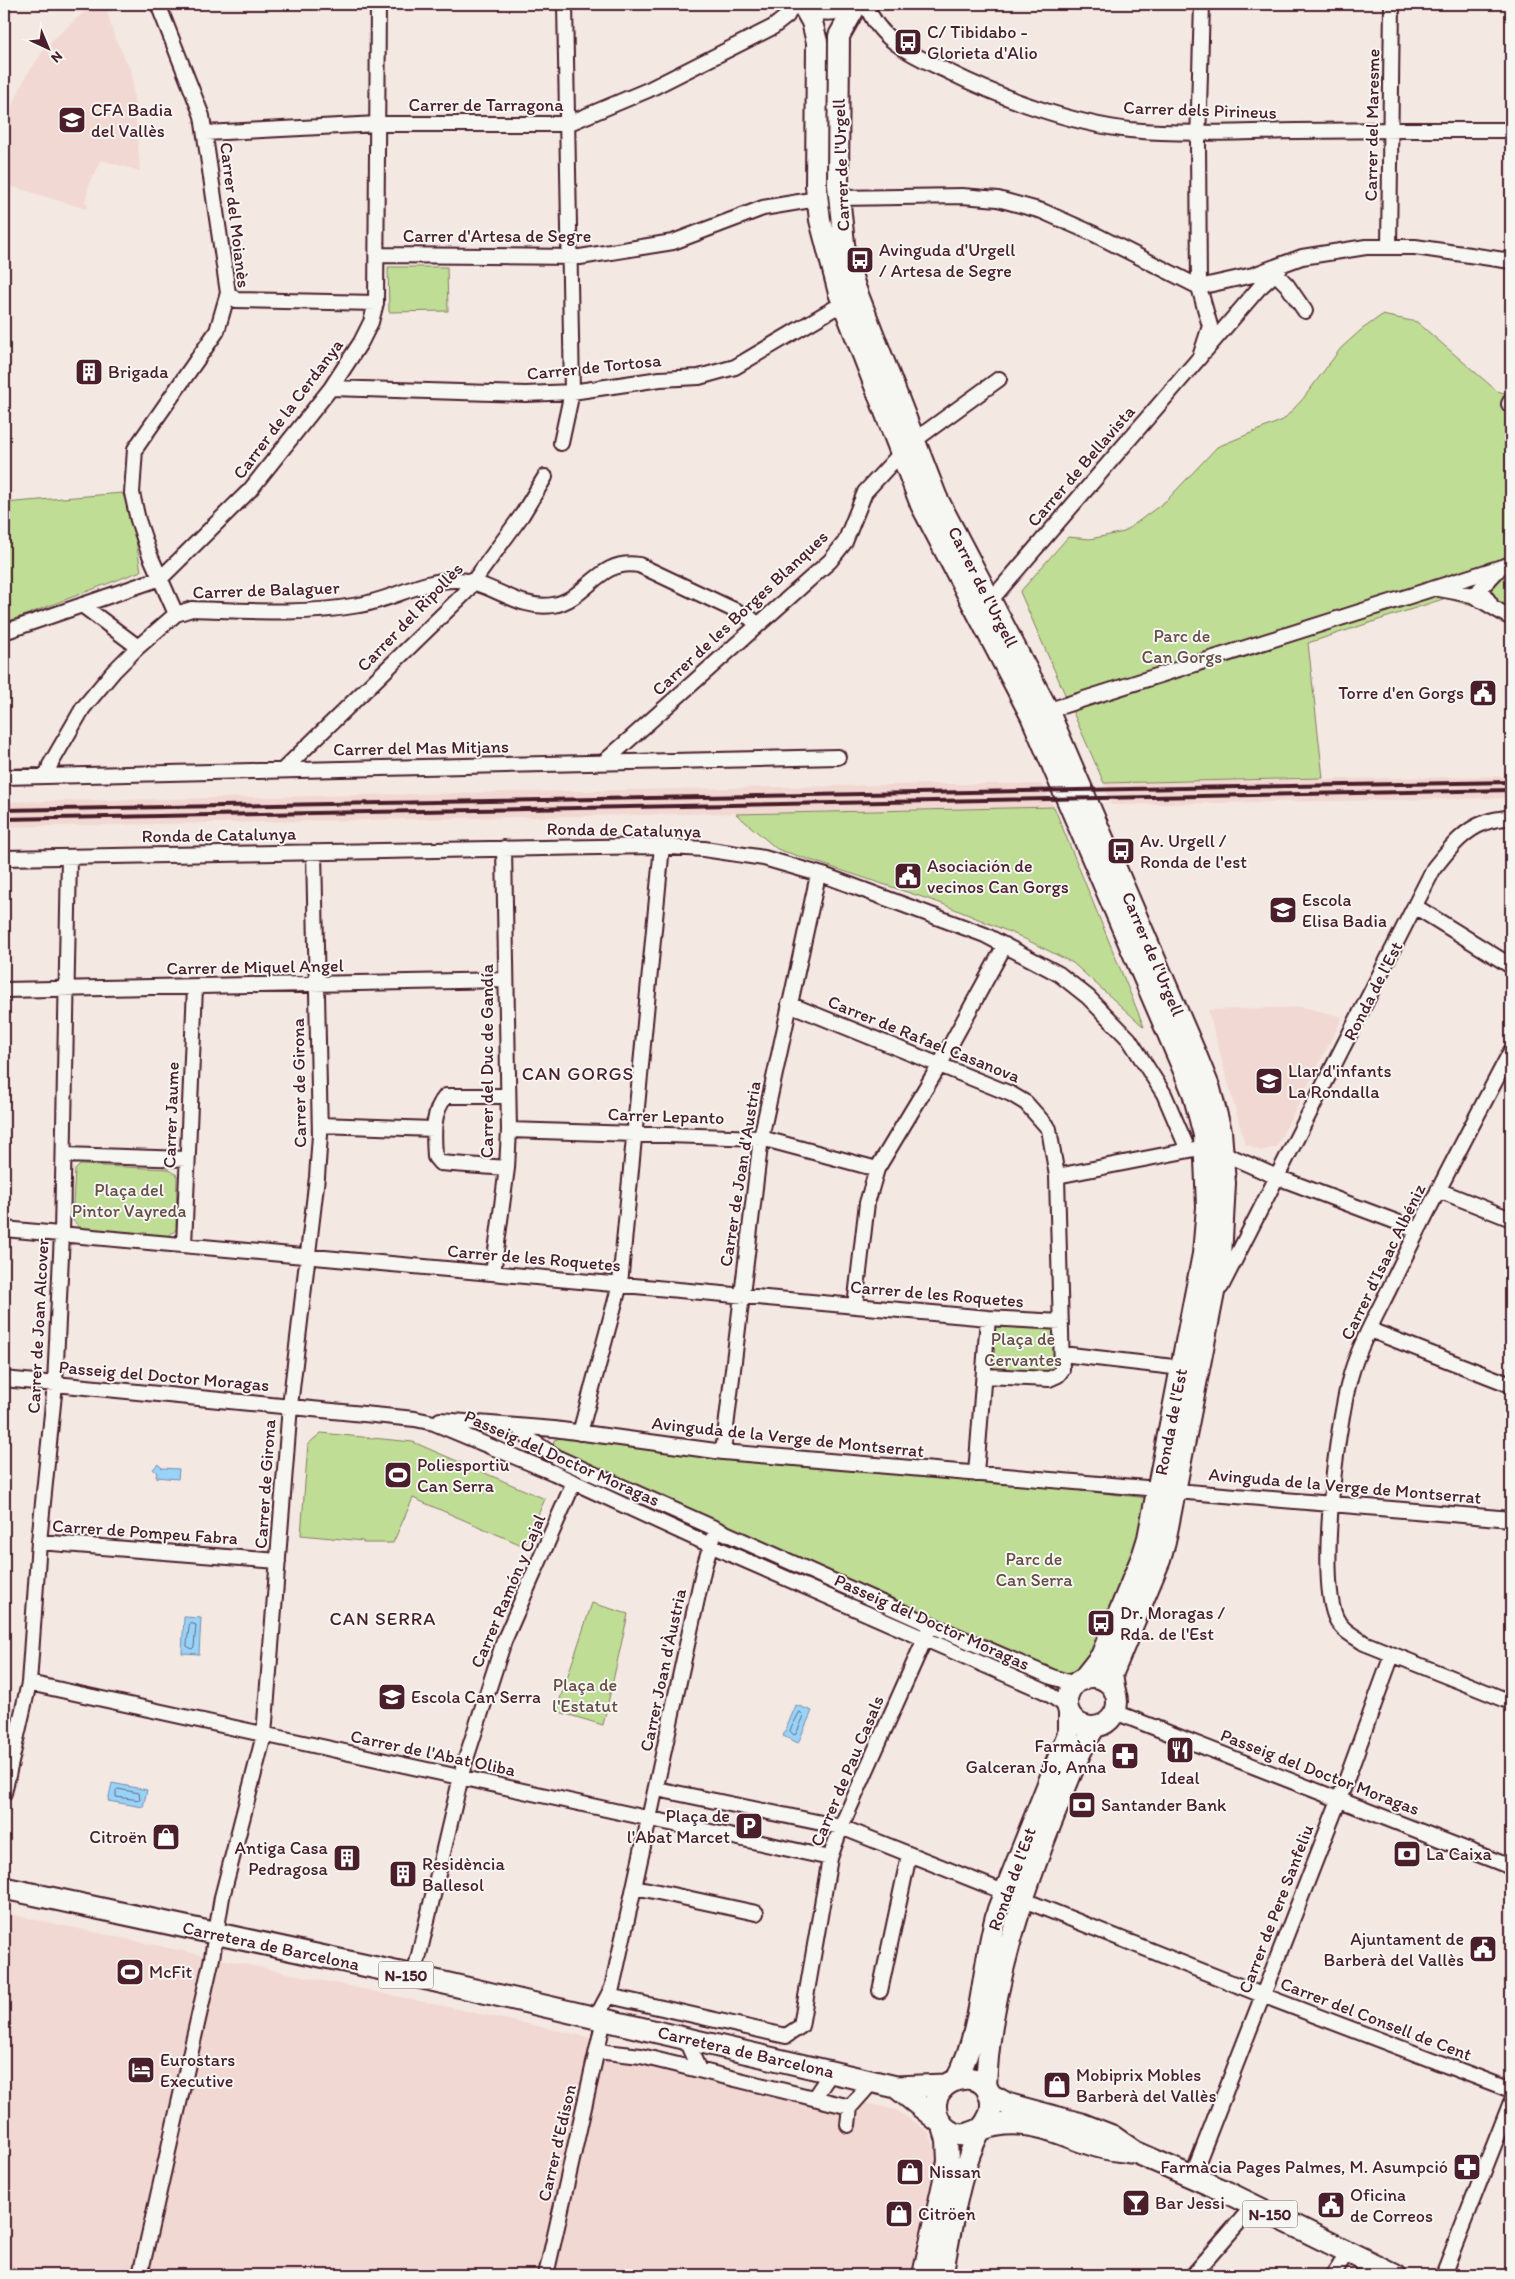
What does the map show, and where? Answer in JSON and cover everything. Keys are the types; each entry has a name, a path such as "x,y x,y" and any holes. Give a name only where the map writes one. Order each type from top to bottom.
{"main road":[{"name":"Carretera de Barcelona","path":"4,1888 414,1976 896,2087 951,2082"},
{"name":"N-150","path":"951,2082 970,2078 979,2082 988,2091 1007,2104 1081,2124 1112,2136 1135,2152 1192,2176 1395,2275"},
{"path":"941,2123 935,2104 938,2094 951,2082"},
{"name":"Carretera de Barcelona","path":"896,2087 941,2123"},
{"path":"981,2129 991,2114 988,2091"},
{"name":"N-150","path":"941,2123 950,2131 960,2134 971,2134 981,2129 1008,2124 1021,2124 1034,2126 1101,2148 1135,2152"}],"street":[{"name":"Carrer del Moianès","path":"158,4 202,116 228,293 217,331 135,449 132,493 134,502 149,553 176,614"},
{"name":"Carrer de la Cerdanya","path":"4,632 161,578 250,490 331,388 362,342 371,322 376,302 378,255 378,4"},
{"path":"561,443 572,392 565,4"},
{"name":"Carrer de Tarragona","path":"206,133 378,124 567,124 648,90 766,31 788,16 793,4"},
{"name":"Carrer de l'Urgell","path":"802,4 812,22 817,42 818,199 828,258 844,308 908,446 938,498 991,600 1039,713"},
{"path":"806,4 824,10 837,9 852,4"},
{"name":"Carrer de l'Urgell","path":"857,4 840,36 839,198 845,253 855,287 908,446 927,517 1081,783 1210,1089 1221,1131 1207,1150"},
{"name":"Carrer dels Pirineus","path":"866,4 876,26 888,39 921,59 973,84 1039,108 1098,124 1129,130 1198,133 1511,130"},
{"name":"Carrer de Bellavista","path":"1200,357 1210,326 1199,286 1198,133 1202,4"},
{"name":"Carrer del Maresme","path":"1389,246 1392,4"},
{"path":"839,198 962,196 998,199 1042,211 1094,234 1199,286 1253,275 1296,259 1366,247 1415,247 1511,261"},
{"name":"Carrer d'Artesa de Segre","path":"378,255 580,257 673,242 763,208 818,199"},
{"name":"Carrer de Bellavista","path":"991,600 1259,288 1296,259"},
{"path":"1276,273 1305,311"},
{"path":"228,293 236,300 376,302"},
{"name":"Carrer de Tortosa","path":"331,388 526,394 572,392 660,379 699,376 735,367 833,309 844,308"},
{"name":"Carrer de les Borges Blanques","path":"603,764 838,552 849,533 865,492 908,446 999,378"},
{"name":"Carrer del Ripollès","path":"284,769 465,593 522,515 545,477"},
{"name":"Carrer de Balaguer","path":"47,776 50,765 83,708 138,646 176,614 192,609 315,612 362,605 438,581 456,580 472,583 529,604 551,606 566,602 605,570 626,563 639,565 749,617 757,624"},
{"path":"1039,713 1506,565"},
{"path":"1494,608 1480,590 1506,565"},
{"path":"1436,588 1472,596 1511,618"},
{"path":"82,605 138,646"},
{"name":"Carrer del Mas Mitjans","path":"4,777 838,757"},
{"name":"Ronda de l'Est","path":"1211,1306 1416,907 1434,868 1456,841 1483,823 1511,817"},
{"path":"580,1433 620,1284 662,846"},
{"name":"Ronda de Catalunya","path":"4,858 662,846 704,849 764,858 818,875 985,935 1059,974 1088,997 1113,1022 1207,1150"},
{"name":"Carrer del Duc de Gandía","path":"493,1273 507,1168 509,1130 504,848"},
{"name":"Carrer de Girona","path":"140,2275 216,1935 222,1897 264,1735 290,1406 306,1256 317,1177 320,1125 314,852"},
{"name":"Carrer de Joan Alcover","path":"4,1793 29,1683 39,1542 55,1384 62,1234 70,857"},
{"name":"Carrer de Joan d'Austria","path":"723,1452 761,1138 818,875"},
{"path":"1416,907 1511,966"},
{"path":"855,1306 867,1203 877,1169 939,1066 1005,945"},
{"name":"Carrer de Miquel Angel","path":"4,990 506,980"},
{"name":"Carrer Jaume","path":"184,1245 195,987"},
{"name":"Carrer de Rafael Casanova","path":"789,1004 1026,1103 1049,1129 1057,1176 1061,1322"},
{"name":"Carrer d'Isaac Albéniz","path":"1510,1055 1438,1190 1354,1364 1347,1390 1332,1503 1329,1581 1330,1600 1336,1619 1344,1629 1364,1643 1511,1702"},
{"path":"507,1168 440,1163 435,1157 434,1129 438,1105 446,1096 508,1096"},
{"path":"320,1125 434,1129"},
{"name":"Carrer Lepanto","path":"509,1130 761,1138 877,1169"},
{"path":"1057,1176 1207,1150 1418,1230"},
{"name":"Ronda de l'Est","path":"1078,1682 1101,1656 1167,1490 1211,1306 1220,1257 1225,1208 1207,1150"},
{"name":"Ronda de l'Est","path":"1115,1703 1112,1675 1160,1560 1182,1368 1203,1254 1207,1208 1207,1150"},
{"path":"64,1154 188,1158"},
{"path":"1438,1190 1511,1219"},
{"name":"Carrer de les Roquetes","path":"4,1229 988,1318 1061,1322"},
{"path":"976,1474 988,1318"},
{"path":"984,1376 1049,1380 1058,1375 1062,1370 1061,1322"},
{"path":"1370,1330 1511,1384"},
{"path":"1062,1354 1182,1368"},
{"name":"Passeig del Doctor Moragas","path":"4,1379 414,1418 450,1429 574,1482 710,1545 1044,1692 1068,1710"},
{"name":"Avinguda de la Verge de Montserrat","path":"414,1418 554,1429 723,1452 1511,1519"},
{"name":"Passeig del Doctor Moragas","path":"517,1426 529,1440 549,1452 717,1530 1052,1677 1078,1682"},
{"name":"Passeig del Doctor Moragas","path":"549,1452 543,1443 545,1435 554,1429"},
{"name":"Carrer Ramón y Cajal","path":"414,1976 460,1778 504,1641 574,1482"},
{"name":"Carrer Joan d'Àustria","path":"611,1992 710,1545 717,1530"},
{"name":"Carrer de Pompeu Fabra","path":"39,1542 278,1561"},
{"name":"Carrer de Pau Casals","path":"801,2026 830,1858 841,1827 931,1625"},
{"name":"Carrer de Pere Sanfeliu","path":"1192,2176 1339,1800 1392,1655"},
{"path":"1091,1678 1101,1680 1109,1685 1115,1703 1109,1720 1095,1727 1078,1723 1068,1710 1068,1695 1078,1682 1091,1678"},
{"name":"Carrer de l'Abat Oliba","path":"29,1683 830,1858"},
{"name":"Passeig del Doctor Moragas","path":"1115,1703 1339,1800 1511,1867"},
{"name":"Ronda de l'Est","path":"951,2082 971,2045 992,1930 1004,1894 1069,1731 1068,1710"},
{"name":"Ronda de l'Est","path":"988,2091 989,2040 1016,1922 1034,1866 1077,1760 1095,1727"},
{"path":"657,1788 841,1827"},
{"name":"Carrer del Consell de Cent","path":"841,1827 1262,1996 1511,2090"},
{"path":"880,1991 909,1855"},
{"path":"635,1888 756,1913"},
{"path":"600,2019 603,2002 611,1992"},
{"name":"Carretera de Barcelona","path":"611,1992 632,2001 786,2036 801,2026"},
{"name":"Carrer d'Edison","path":"546,2275 597,2051 600,2019"},
{"path":"685,2038 699,2070"},
{"path":"597,2051 641,2056 850,2107"},
{"path":"814,2098 832,2071"},
{"path":"848,2125 850,2107 873,2081"},
{"path":"1443,2275 1508,2120 1511,2102"},
{"path":"923,2275 948,2161 947,2140 941,2123"},
{"path":"942,2275 966,2164 972,2145 981,2129"},
{"path":"1193,2275 1253,2206"},
{"path":"1333,2275 1348,2252"}],"shaded area":[{"name":"CFA Badia del Vallès","path":"93,4 105,4 115,38 132,73 140,171 100,160 95,175 92,175 85,202 88,204 86,209 4,184 4,135 12,106 26,76 49,43"},
{"path":"1511,776 1511,798 1111,805 1104,783"},
{"path":"935,784 1042,784 1054,807 4,827 4,802"},
{"name":"Llar d'infants La Rondalla","path":"1302,1007 1343,1017 1276,1147 1261,1151 1245,1144 1208,1010"},
{"path":"4,1913 565,2032 896,2110 928,2131 940,2160 917,2275 4,2275"}],"green space":[{"path":"388,267 447,267 448,311 389,312"},
{"name":"Parc de Can Gorgs","path":"1382,315 1417,322 1497,391 1511,395 1511,625 1488,611 1446,598 1308,643 1323,778 1104,783 1020,592 1068,537 1090,539 1124,532 1167,500 1217,447 1283,420 1302,400 1341,348"},
{"path":"122,493 142,532 135,534 141,571 4,623 4,503"},
{"path":"1054,807 1144,1027 1073,963 1019,936 940,903 777,849 736,814"},
{"name":"Plaça del Pintor Vayreda","path":"80,1165 168,1169 177,1175 176,1230 167,1237 81,1229 72,1219 75,1170"},
{"name":"Plaça de Cervantes","path":"995,1327 1054,1329 1055,1361 1053,1368 1046,1372 990,1369"},
{"name":"Poliesportiu Can Serra","path":"321,1433 413,1442 545,1499 524,1546 413,1498 393,1543 363,1543 363,1541 301,1535 308,1444"},
{"name":"Parc de Can Serra","path":"566,1436 1148,1498 1135,1552 1089,1658 1070,1676 553,1449 554,1440"},
{"name":"Plaça de l'Estatut","path":"592,1603 628,1614 603,1725 556,1711"}],"water":[{"path":"158,1464 162,1468 179,1469 178,1479 156,1477 157,1473 153,1469"},
{"path":"184,1617 201,1618 199,1654 182,1653"},
{"path":"796,1705 812,1711 798,1743 783,1736"},
{"path":"112,1783 147,1790 143,1807 108,1801"}],"railway":[{"path":"4,810 1511,782"},
{"path":"4,819 1511,790"}],"place":[{"name":"C/ Tibidabo - Glorieta d'Alio","path":"908,42"},
{"name":"CFA Badia del Vallès","path":"72,120"},
{"name":"Avinguda d'Urgell / Artesa de Segre","path":"860,260"},
{"name":"Brigada","path":"89,372"},
{"name":"Torre d'en Gorgs","path":"1483,693"},
{"name":"Av. Urgell / Ronda de l'est","path":"1121,851"},
{"name":"Asociación de vecinos Can Gorgs","path":"908,876"},
{"name":"Escola Elisa Badia","path":"1283,910"},
{"name":"Llar d'infants La Rondalla","path":"1269,1081"},
{"name":"Poliesportiu Can Serra","path":"398,1475"},
{"name":"Dr. Moragas / Rda. de l'Est","path":"1101,1623"},
{"name":"Escola Can Serra","path":"392,1697"},
{"name":"Ideal","path":"1180,1750"},
{"name":"Farmàcia Galceran Jo, Anna","path":"1125,1756"},
{"name":"Santander Bank","path":"1082,1805"},
{"name":"Plaça de l'Abat Marcet","path":"749,1826"},
{"name":"Citroën","path":"166,1837"},
{"name":"La Caixa","path":"1407,1854"},
{"name":"Antiga Casa Pedragosa","path":"347,1858"},
{"name":"Residència Ballesol","path":"403,1874"},
{"name":"Ajuntament de Barberà del Vallès","path":"1483,1949"},
{"name":"McFit","path":"130,1972"},
{"name":"Eurostars Executive","path":"141,2070"},
{"name":"Mobiprix Mobles Barberà del Vallès","path":"1057,2085"},
{"name":"Farmàcia Pages Palmes, M. Asumpció","path":"1467,2167"},
{"name":"Nissan","path":"910,2172"},
{"name":"Bar Jessi","path":"1136,2203"},
{"name":"Oficina de Correos","path":"1331,2205"},
{"name":"Citröen","path":"899,2214"}],"district":[{"name":"CAN GORGS","path":"578,1073"},
{"name":"CAN SERRA","path":"383,1618"}]}
